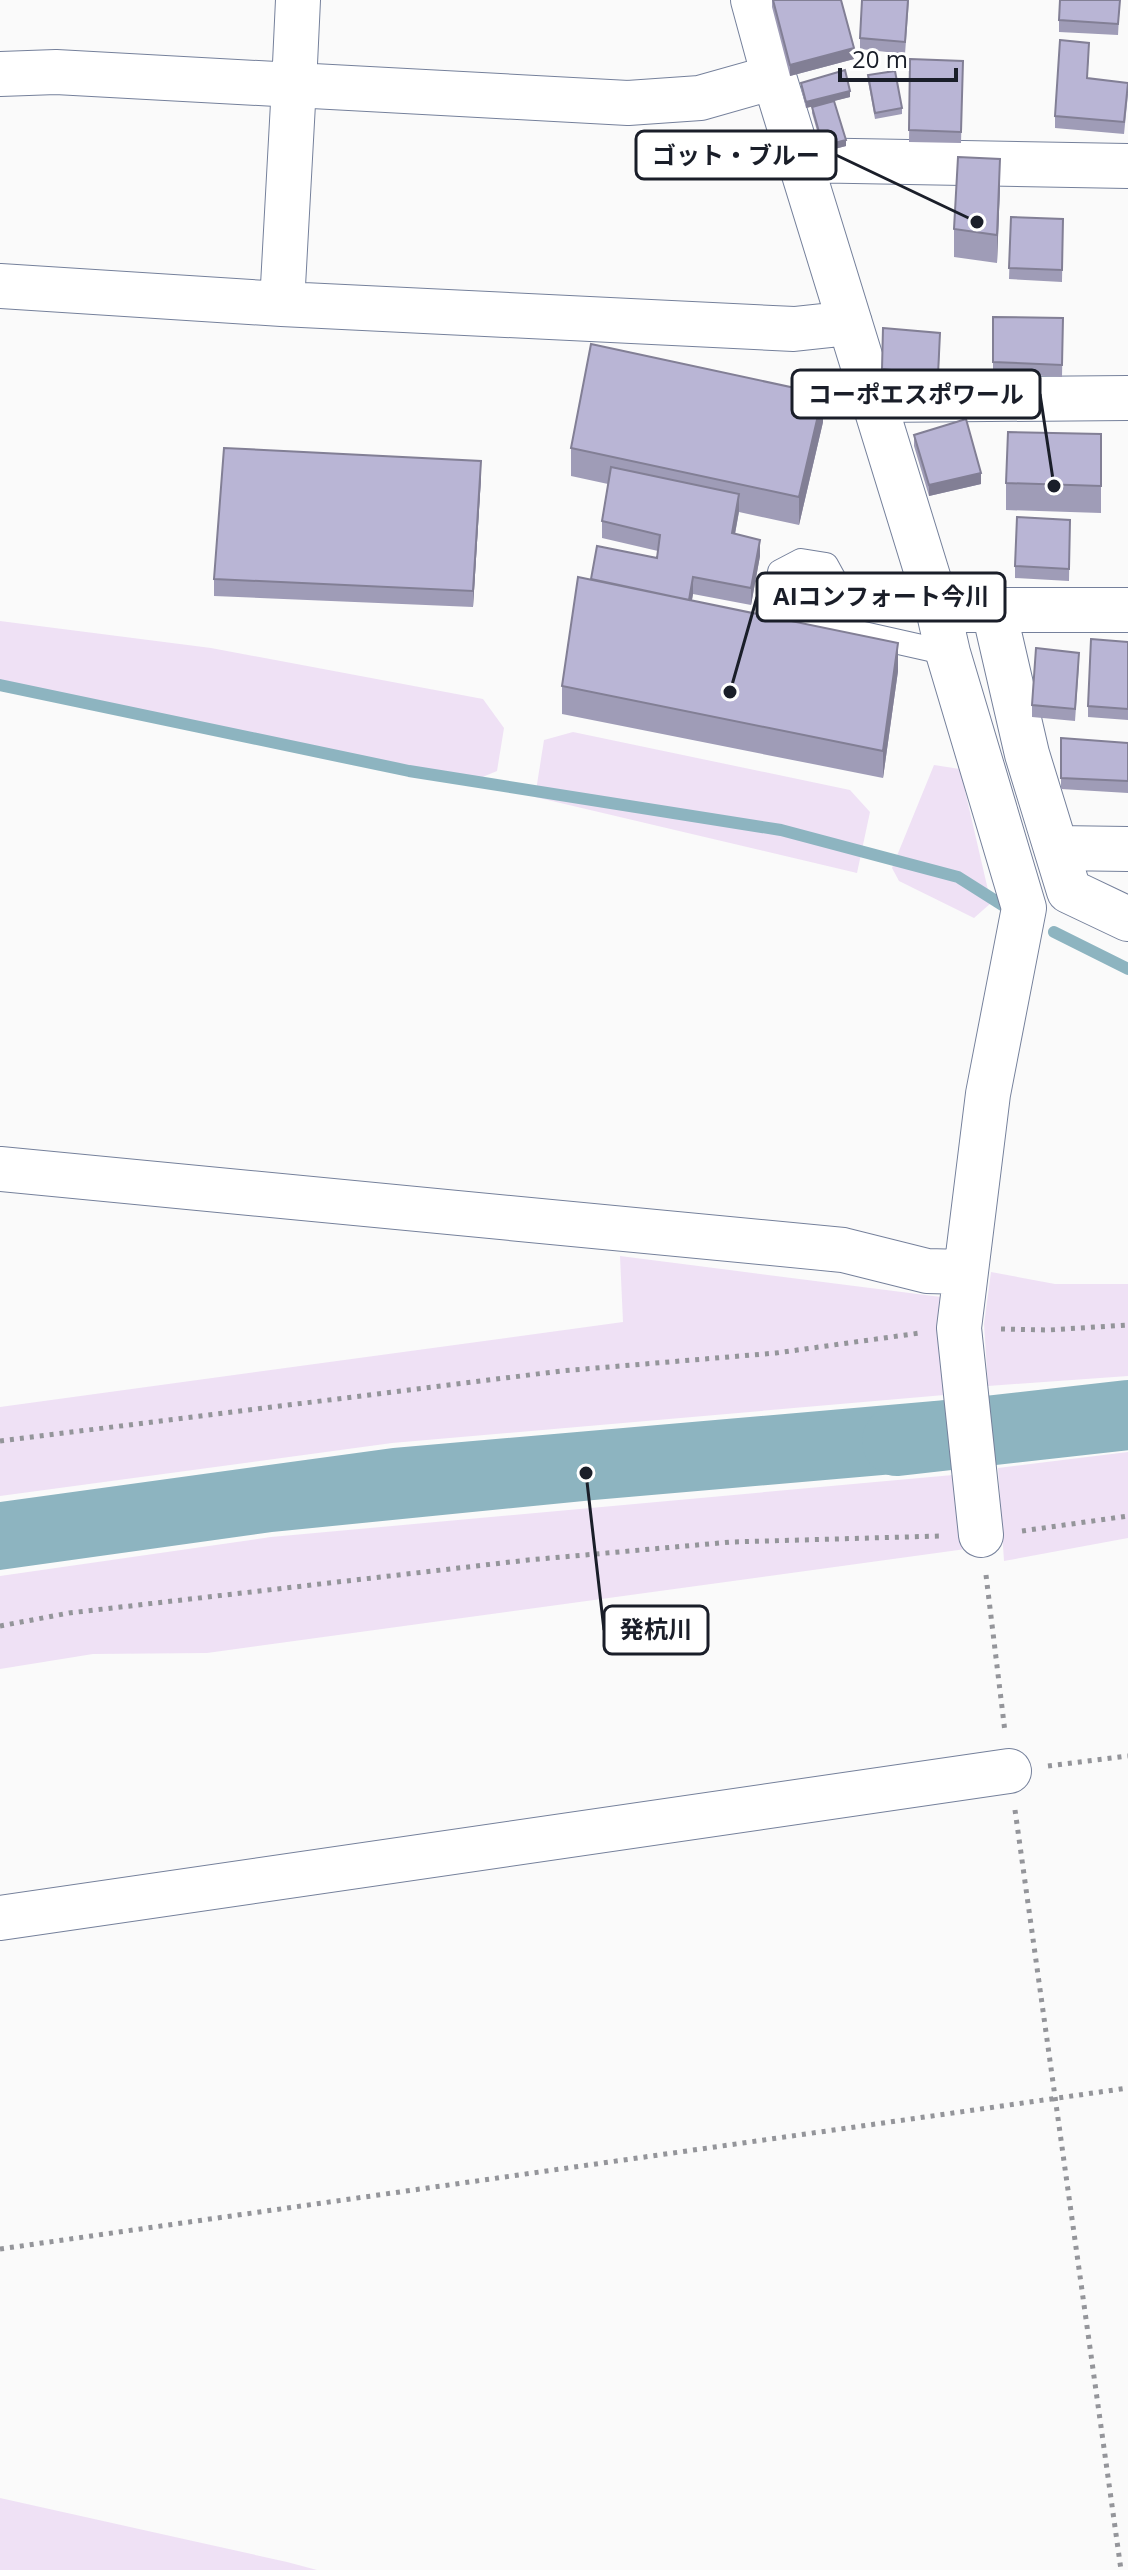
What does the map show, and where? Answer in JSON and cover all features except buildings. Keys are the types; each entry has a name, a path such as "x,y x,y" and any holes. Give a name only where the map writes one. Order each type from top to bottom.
{"street":[{"path":"282,304 298,0"},
{"path":"753,0 799,160 938,609 948,653 1024,908 988,1094 964,1272 959,1340 981,1535"},
{"path":"0,74 56,72 628,103 700,98 774,77"},
{"path":"799,160 1128,166"},
{"path":"0,286 282,304 794,329 850,323"},
{"path":"874,400 1128,398"},
{"path":"938,609 1128,610"},
{"path":"994,611 1027,754 1069,891 1128,919"},
{"path":"1057,848 1128,849"},
{"path":"0,1169 843,1250 927,1271 964,1272"},
{"path":"0,1918 1009,1771"}],"lane":[{"path":"824,627 948,653"}],"path":[{"path":"0,1441 561,1371 1128,1325"},
{"path":"0,1626 69,1613 528,1560 731,1542 981,1535 1032,1531 1128,1516"},
{"path":"981,1535 1009,1771 1121,2570"},
{"path":"1009,1771 1128,1756"},
{"path":"0,2249 1128,2088"}],"shaded area":[{"path":"0,621 211,648 483,699 504,728 497,771 473,781 0,680"},
{"path":"573,732 850,790 870,812 857,873 535,797 544,740"},
{"path":"934,765 960,769 991,903 974,918 899,881 892,868"},
{"path":"620,1256 949,1298 956,1394 392,1443 0,1496 0,1407 623,1322"},
{"path":"991,1272 1055,1284 1128,1284 1128,1376 988,1386 984,1324"},
{"path":"1128,1452 1128,1538 1004,1561 998,1468"},
{"path":"964,1474 973,1548 207,1653 93,1654 0,1669 0,1576 271,1537"},
{"path":"0,2498 287,2562 317,2570 0,2570"}],"water":[{"path":"957,1399 963,1468 272,1532 0,1570 0,1502 393,1448"}],"waterway":[{"path":"0,685 409,771 781,830 958,877 1007,908"},
{"path":"1054,932 1128,969"},
{"path":"897,1441 1128,1415"}],"place":[{"name":"ゴット・ブルー","path":"977,222"},
{"name":"コーポエスポワール","path":"1054,486"},
{"name":"AIコンフォート今川","path":"730,692"},
{"name":"発杭川","path":"586,1473"}]}
